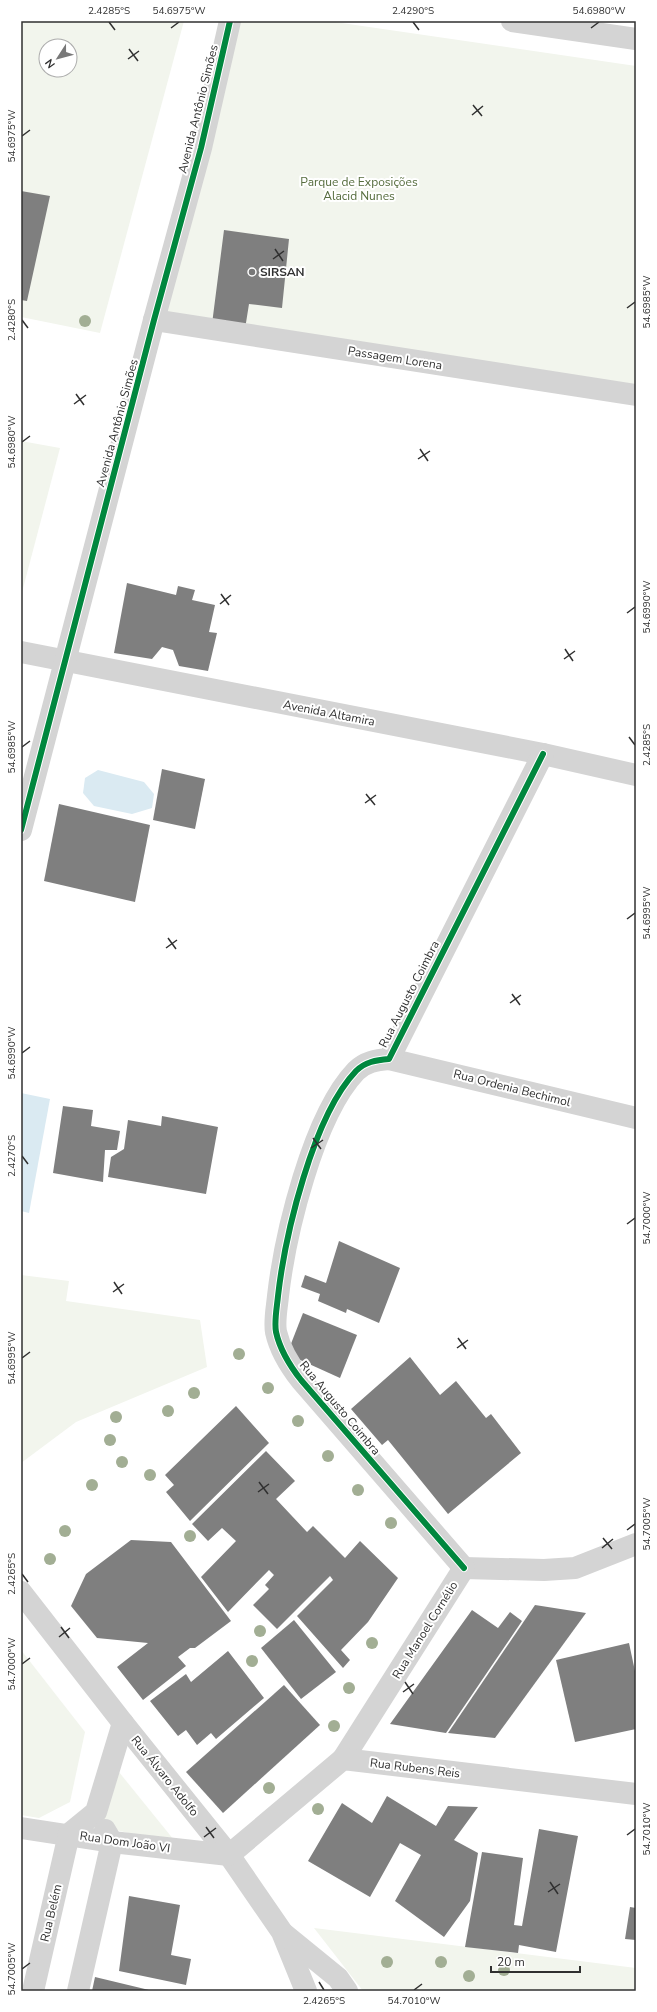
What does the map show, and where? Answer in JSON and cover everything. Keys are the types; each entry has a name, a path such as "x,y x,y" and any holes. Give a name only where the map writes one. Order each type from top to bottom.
{"street":[{"name":"Avenida Antônio Simões","path":"21,830 200,148 230,21"},
{"path":"512,21 636,39"},
{"name":"Passagem Lorena","path":"154,320 636,396"},
{"name":"Avenida Altamira","path":"21,652 65,662 543,754 636,775"},
{"name":"Rua Augusto Coimbra","path":"464,1568 301,1380 289,1364 276,1331 281,1270 299,1195 318,1136 332,1107 356,1071 370,1062 389,1059 543,754"},
{"name":"Rua Ordenia Bechimol","path":"389,1059 636,1118"},
{"name":"Rua Manoel Cornélio","path":"343,1759 464,1568 544,1570 575,1568 636,1544"},
{"name":"Rua Álvaro Adolfo","path":"21,1592 123,1723 229,1855 282,1932 306,1991"},
{"path":"69,1834 96,1812 123,1723"},
{"path":"229,1855 343,1759"},
{"name":"Rua Rubens Reis","path":"343,1759 636,1794"},
{"path":"78,1991 112,1842 96,1812"},
{"name":"Rua Dom João VI","path":"21,1828 69,1834 112,1842 229,1855"},
{"name":"Rua Belém","path":"33,1991 69,1834"},
{"path":"282,1932 338,1978 348,1991"}],"green space":[{"path":"21,21 184,21 100,333 21,317"},
{"name":"Parque de Exposições Alacid Nunes","path":"237,21 328,21 636,66 636,390 154,323"},
{"path":"21,441 60,448 21,596"},
{"path":"21,1275 69,1281 66,1301 200,1320 207,1367 76,1422 21,1463"},
{"path":"21,1650 85,1732 70,1802 39,1818 21,1815"},
{"path":"110,1761 178,1845 95,1825"},
{"path":"314,1928 636,1968 636,1991 363,1991"}],"shaded area":[{"path":"98,770 144,782 154,794 152,808 132,814 94,806 83,793 85,778"},
{"path":"21,1093 50,1099 29,1213 21,1211"}],"building":[{"path":"21,191 50,196 27,301 21,300"},
{"name":"SIRSAN","path":"224,230 289,239 282,308 249,304 245,329 212,324"},
{"path":"127,583 176,595 178,586 195,590 192,600 215,605 209,632 217,633 208,671 179,666 173,650 162,647 152,659 114,653"},
{"path":"162,769 205,779 195,829 153,820"},
{"path":"59,804 150,825 135,902 44,881"},
{"path":"63,1106 93,1110 91,1126 120,1131 117,1150 105,1150 103,1182 53,1173"},
{"path":"162,1116 218,1127 206,1194 108,1177 111,1157 124,1149 128,1120 161,1126"},
{"path":"339,1241 400,1268 379,1323 347,1309 346,1313 318,1301 320,1294 301,1287 305,1275 326,1283"},
{"path":"303,1313 357,1335 340,1378 287,1354"},
{"path":"410,1357 440,1395 456,1381 486,1418 491,1414 521,1453 448,1514 388,1440 382,1445 351,1409"},
{"path":"236,1406 269,1443 190,1521 166,1492 174,1485 165,1475"},
{"path":"266,1451 295,1481 276,1499 307,1532 313,1526 345,1558 360,1541 398,1578 368,1622 341,1650 350,1660 343,1668 297,1616 333,1580 330,1576 277,1629 253,1605 269,1589 265,1585 274,1575 269,1570 228,1612 201,1577 236,1541 222,1528 208,1541 192,1524"},
{"path":"131,1540 171,1542 231,1621 195,1648 190,1648 178,1657 186,1666 143,1700 117,1667 148,1643 97,1638 71,1606 86,1574"},
{"path":"535,1605 586,1613 495,1738 448,1733"},
{"path":"472,1610 498,1628 510,1612 522,1621 446,1733 390,1724"},
{"path":"294,1620 336,1672 301,1699 261,1648"},
{"path":"629,1643 636,1676 636,1729 575,1742 556,1660"},
{"path":"228,1651 264,1698 216,1739 211,1733 197,1745 186,1730 178,1736 150,1701 186,1674 191,1682"},
{"path":"284,1685 320,1725 223,1813 186,1772"},
{"path":"387,1796 436,1826 448,1806 478,1807 454,1840 478,1853 470,1901 444,1937 395,1901 421,1855 400,1843 370,1897 308,1861 342,1803 372,1823"},
{"path":"539,1829 578,1836 556,1952 519,1945 518,1953 465,1947 482,1852 523,1858 514,1925 522,1926"},
{"path":"129,1896 180,1905 171,1955 191,1959 186,1985 119,1971"},
{"path":"630,1907 636,1908 636,1940 625,1939"},
{"path":"95,1977 149,1990 149,1991 92,1991"}],"cycle path":[{"path":"21,830 154,320 201,148 230,21"},
{"path":"464,1568 297,1375 280,1345 275,1328 276,1314 287,1241 294,1210 314,1146 327,1117 341,1091 356,1071 363,1065 371,1062 389,1059 543,754"}],"place":[{"name":"SIRSAN","path":"252,272"}]}
